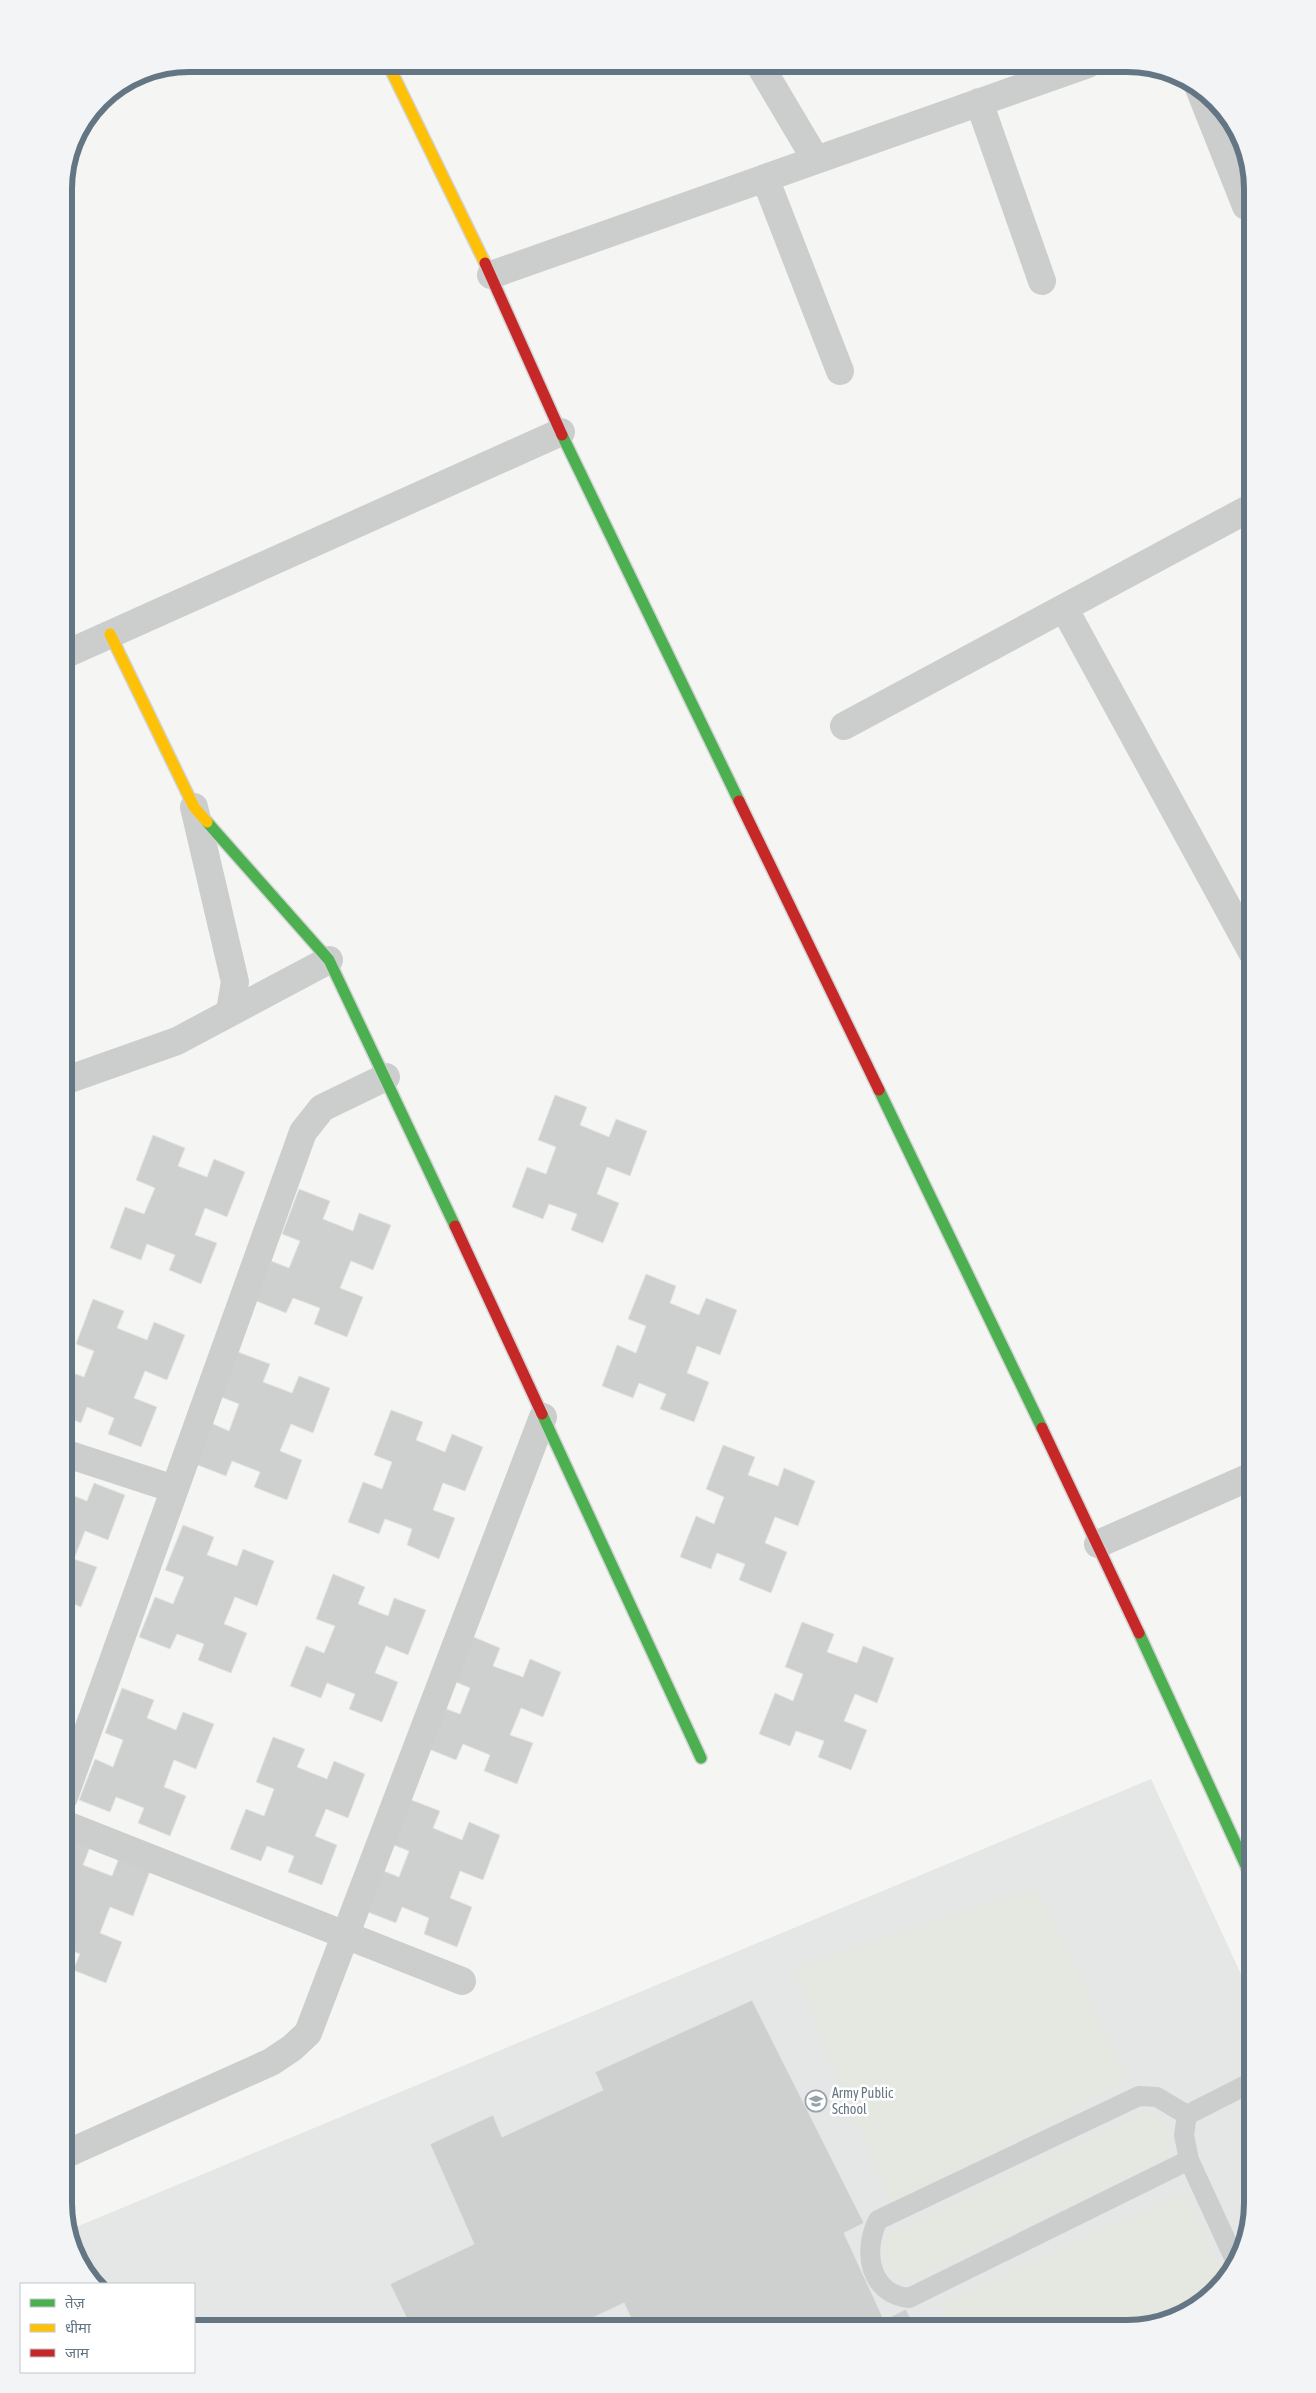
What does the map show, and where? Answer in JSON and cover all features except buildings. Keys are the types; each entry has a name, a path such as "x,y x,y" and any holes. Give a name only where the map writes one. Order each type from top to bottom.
{"street":[{"path":"392,72 491,275 561,432 1098,1544 1243,1859"},
{"path":"764,73 816,160"},
{"path":"491,275 1063,73"},
{"path":"980,102 1042,280"},
{"path":"1205,104 1243,198"},
{"path":"764,178 840,371"},
{"path":"73,651 561,432"},
{"path":"844,726 1243,512"},
{"path":"1064,608 1243,936"},
{"path":"110,634 194,807 235,982 230,1011"},
{"path":"194,807 329,960 386,1077 701,1758"},
{"path":"73,1078 177,1041 230,1011 329,960"},
{"path":"73,1772 302,1132 322,1108 386,1077"},
{"path":"73,2151 271,2062 292,2048 308,2033 543,1417"},
{"path":"73,1457 174,1489"},
{"path":"1098,1544 1243,1480"},
{"path":"73,1828 462,1981"}],"lane":[{"path":"1187,2115 1243,2087"},
{"path":"1187,2115 1157,2097 1139,2096 878,2220 872,2231 869,2250 870,2262 884,2289 896,2297 909,2298 1190,2160"},
{"path":"1187,2115 1184,2135 1190,2160 1232,2253"}],"shaded area":[{"name":"Army Public School","path":"1151,1779 1243,1978 1243,2211 1241,2226 1231,2255 1224,2268 1209,2286 1185,2305 1157,2317 1126,2320 195,2320 195,2283 104,2283 88,2262 81,2248 75,2227"},
{"path":"1038,1888 1128,2081 892,2204 792,1968"},
{"path":"1145,2111 1162,2115 1172,2141 1163,2160 912,2280 893,2277 880,2253 891,2232"},
{"path":"1185,2191 1222,2271 1209,2286 1185,2305 1157,2317 1142,2319 948,2320 941,2304"}],"traffic: fast":[{"path":"562,435 739,801"},
{"path":"207,822 329,960 455,1226"},
{"path":"879,1090 1042,1428"},
{"path":"542,1414 701,1758"},
{"path":"1139,1633 1243,1859"}],"traffic: slow":[{"path":"392,72 485,263"},
{"path":"110,634 194,807 207,822"}],"traffic: jam":[{"path":"485,263 562,435"},
{"path":"739,801 879,1090"},
{"path":"455,1226 542,1414"},
{"path":"1042,1428 1139,1633"}],"place":[{"name":"Army Public School","path":"816,2101"}]}
